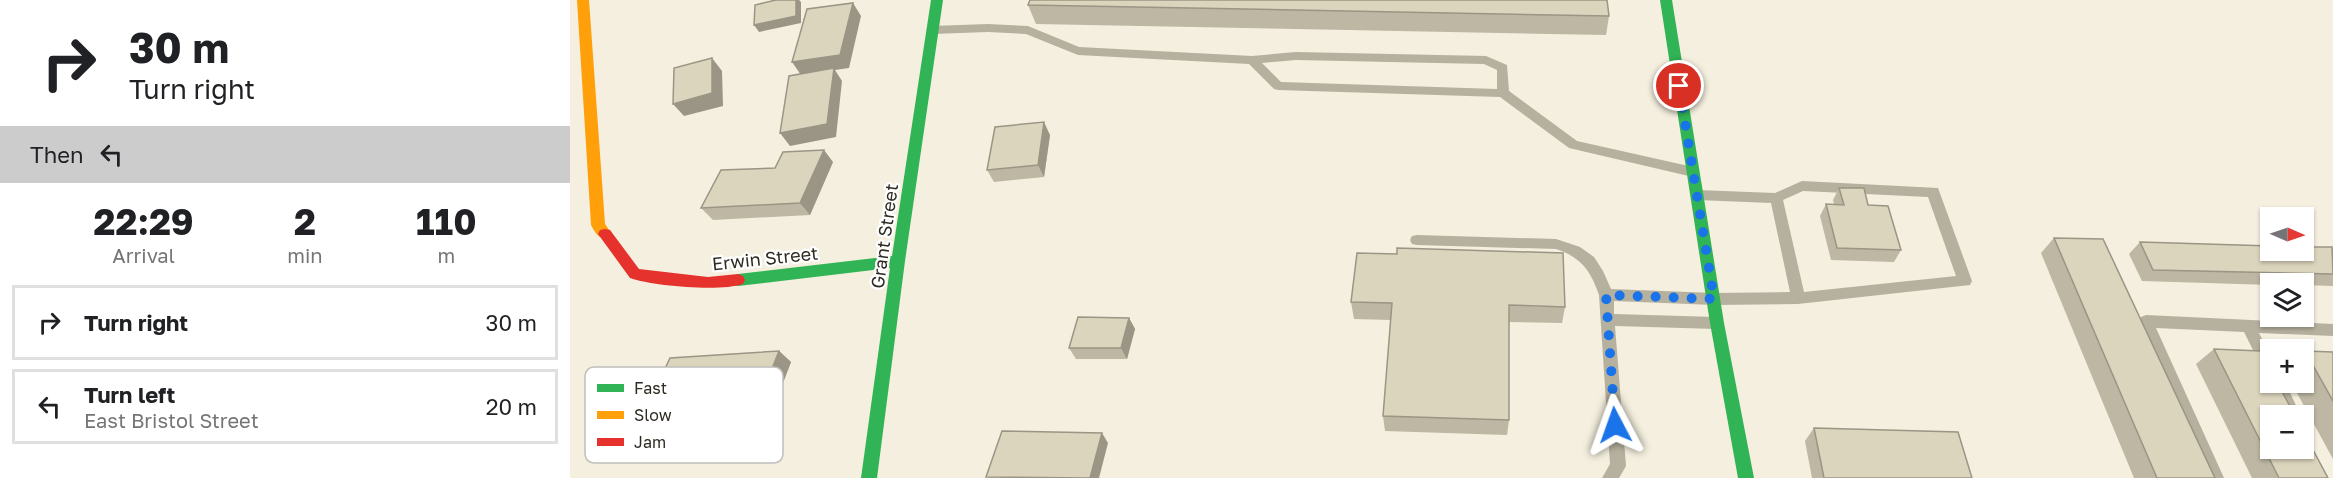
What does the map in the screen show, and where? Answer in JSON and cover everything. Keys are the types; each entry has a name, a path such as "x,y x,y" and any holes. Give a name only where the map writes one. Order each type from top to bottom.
{"street":[{"name":"Erwin Street","path":"583,0 598,225 635,274 708,283 898,261"},
{"name":"Grant Street","path":"869,478 898,261 937,0"},
{"path":"1666,0 1717,323 1746,478"}],"lane":[{"path":"932,30 988,28 1028,30 1078,51 1252,60 1296,56 1486,60 1503,68 1503,93"},
{"path":"1252,60 1278,86 1503,93 1573,145 1693,172"},
{"path":"1606,295 1714,299 1798,298 1965,281 1933,192 1802,186 1776,198 1697,195"},
{"path":"1776,198 1798,298"},
{"path":"1417,240 1556,244 1572,248 1588,258 1600,278 1606,295 1618,466 1610,478"},
{"path":"1607,320 1717,323"},
{"path":"2216,478 2146,321 2333,330"},
{"path":"2248,326 2260,349"}],"building":[{"path":"776,0 796,0 796,16 754,25 755,5"},
{"path":"1030,0 1607,0 1609,16 1028,5"},
{"path":"853,3 840,55 792,62 807,9"},
{"path":"712,58 712,93 673,104 674,68"},
{"path":"834,68 827,124 780,133 789,76"},
{"path":"1044,122 1038,165 987,170 995,127"},
{"path":"824,150 800,203 701,208 721,170 775,168 783,152"},
{"path":"1839,188 1864,188 1868,205 1888,206 1901,250 1837,248 1826,204 1844,205"},
{"path":"2054,238 2103,239 2215,478 2157,478"},
{"path":"2140,242 2260,246 2260,261 2314,261 2314,247 2332,247 2333,274 2153,270"},
{"path":"1397,248 1563,253 1565,307 1509,305 1509,420 1383,416 1392,303 1351,302 1357,253 1397,254"},
{"path":"1078,317 1129,318 1121,348 1069,348"},
{"path":"2214,349 2260,351 2260,393 2283,393 2289,405 2260,405 2260,440"},
{"path":"779,351 773,367 666,367 670,358"},
{"path":"2314,351 2333,352 2333,401 2314,367"},
{"path":"1814,428 1958,432 1972,478 1824,478"},
{"path":"1002,431 1102,433 1090,478 986,477"},
{"path":"2314,452 2328,478 2279,478 2269,459 2314,459"}],"traffic: fast":[{"path":"869,478 898,261 937,0"},
{"path":"1666,0 1717,323 1746,478"},
{"path":"738,280 898,261"}],"traffic: slow":[{"path":"583,0 598,225 605,234"}],"traffic: jam":[{"path":"605,234 635,274 708,283 738,280"}],"route":[{"path":"1615,425 1606,295 1714,299 1679,86"}]}
